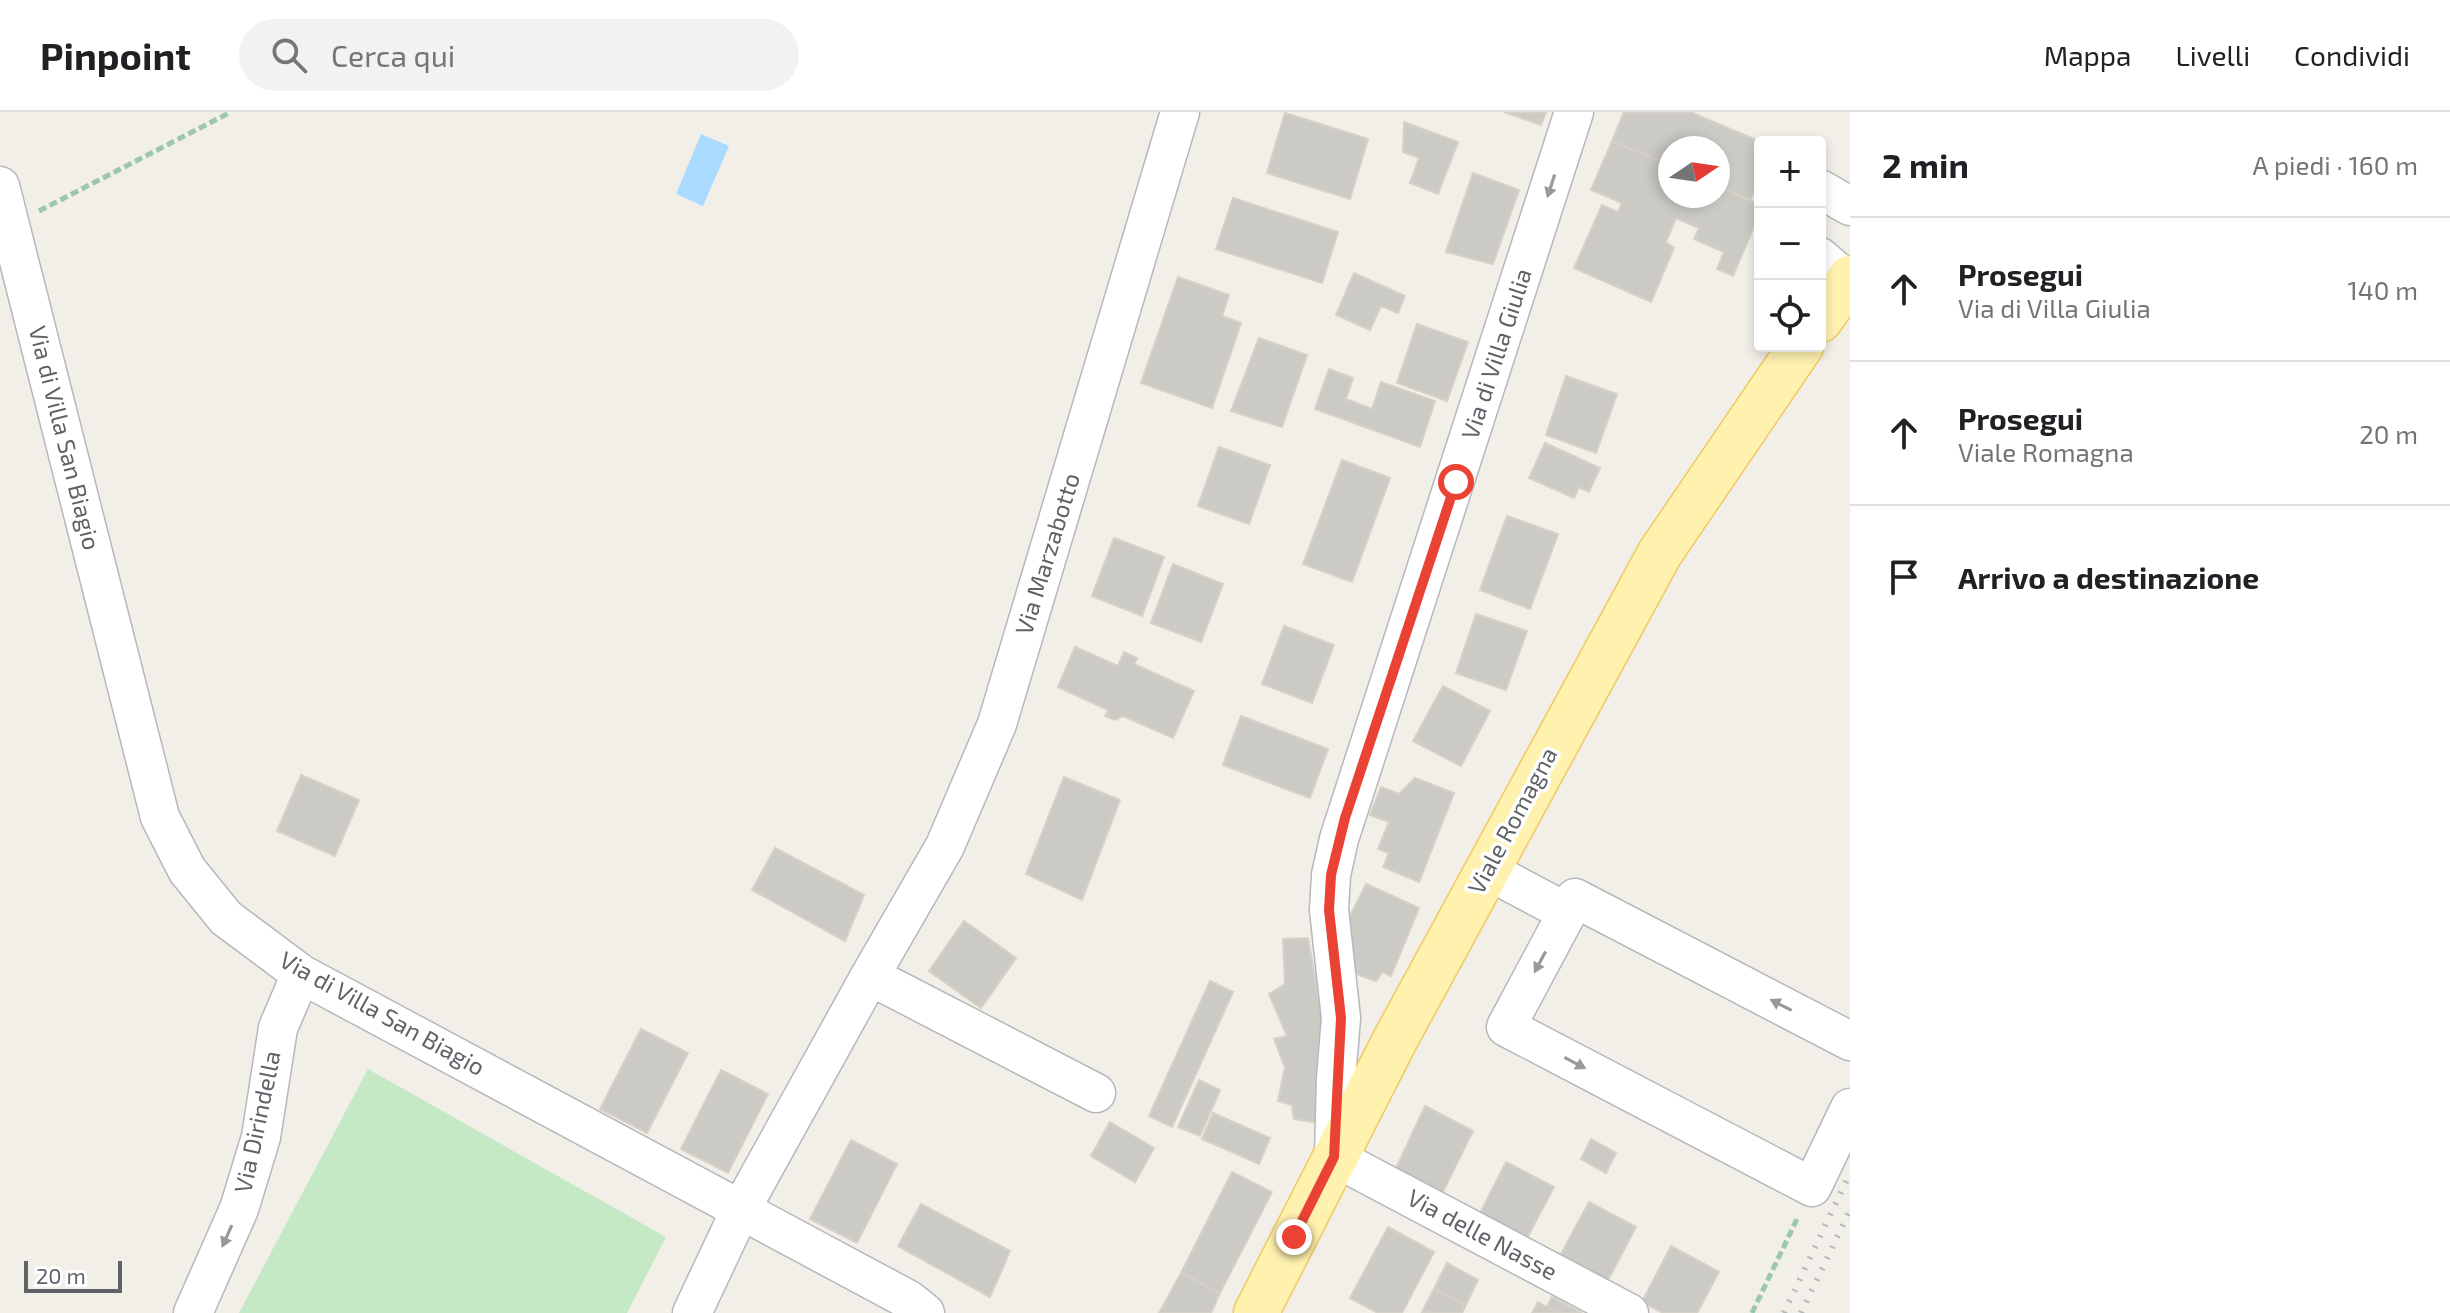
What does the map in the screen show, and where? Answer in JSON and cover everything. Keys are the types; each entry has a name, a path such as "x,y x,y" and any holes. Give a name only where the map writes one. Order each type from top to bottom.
{"main road":[{"path":"1826,308 1842,275"},
{"name":"Viale Romagna","path":"1256,1313 1334,1157 1660,553 1797,352"}],"street":[{"name":"Via Marzabotto","path":"692,1313 741,1209 945,846 997,724 1180,112"},
{"name":"Via di Villa Giulia","path":"1334,1157 1341,1018 1329,910 1331,875 1339,839 1574,112"},
{"name":"Via di Villa San Biagio","path":"0,186 160,817 187,870 226,918 301,974 909,1300 925,1313"},
{"path":"1826,192 1850,206"},
{"path":"1487,870 1566,912"},
{"path":"1850,1041 1575,898 1506,1027 1812,1187 1850,1108"},
{"name":"Via Dirindella","path":"193,1313 239,1209 261,1137 278,1028 301,974"},
{"path":"870,976 1096,1093"},
{"name":"Via delle Nasse","path":"1334,1157 1609,1308"}],"path":[{"path":"10,226 231,112"},
{"path":"1752,1313 1812,1187"}],"green space":[{"path":"368,1069 666,1237 627,1313 239,1313"}],"water":[{"path":"701,134 729,146 703,206 676,194"}],"building":[{"path":"1504,112 1546,112 1541,125"},
{"path":"1624,112 1690,112 1754,139 1754,191 1750,200 1730,191 1730,136 1658,136 1658,160 1612,141"},
{"path":"1285,113 1368,139 1350,199 1267,173"},
{"path":"1404,122 1458,142 1438,194 1410,183 1419,158 1403,152"},
{"path":"1612,141 1658,160 1658,208 1730,208 1730,191 1754,202 1754,226 1733,276 1717,269 1724,252 1694,239 1699,228 1676,218 1666,242 1674,248 1651,302 1574,268 1602,205 1618,212 1622,203 1591,190"},
{"path":"1473,173 1519,190 1493,264 1446,252"},
{"path":"1233,198 1338,232 1322,283 1216,249"},
{"path":"1354,273 1405,296 1398,313 1381,306 1370,330 1336,315"},
{"path":"1178,277 1229,295 1222,316 1241,323 1212,408 1141,383"},
{"path":"1417,324 1468,342 1447,401 1397,383"},
{"path":"1259,338 1307,355 1282,427 1231,411"},
{"path":"1329,369 1353,378 1346,399 1372,409 1381,382 1435,401 1420,447 1315,409"},
{"path":"1566,376 1617,394 1596,453 1546,435"},
{"path":"1545,443 1600,468 1589,492 1579,487 1574,498 1529,478"},
{"path":"1219,447 1270,465 1249,524 1198,506"},
{"path":"1342,460 1390,478 1352,582 1303,564"},
{"path":"1507,516 1558,534 1530,609 1480,590"},
{"path":"1114,538 1164,557 1142,616 1092,596"},
{"path":"1173,564 1223,584 1201,642 1151,623"},
{"path":"1476,614 1527,631 1506,690 1456,673"},
{"path":"1284,626 1334,645 1312,703 1262,684"},
{"path":"1075,647 1118,666 1124,652 1137,658 1134,664 1194,691 1173,738 1123,716 1115,720 1105,716 1108,710 1058,687"},
{"path":"1443,686 1490,711 1461,766 1413,741"},
{"path":"1241,716 1328,749 1310,798 1223,765"},
{"path":"301,775 359,800 335,856 277,831"},
{"path":"1064,777 1120,800 1082,900 1026,874"},
{"path":"1415,778 1454,793 1419,882 1383,867 1389,853 1378,849 1389,822 1370,815 1381,787 1399,794"},
{"path":"775,848 864,895 845,941 752,890"},
{"path":"1366,884 1419,908 1391,976 1383,972 1376,981 1348,971 1340,936"},
{"path":"964,921 1016,958 981,1008 929,971"},
{"path":"1308,938 1324,1029 1323,1081 1314,1122 1294,1119 1292,1105 1278,1101 1285,1067 1274,1039 1287,1036 1269,994 1285,984 1283,939"},
{"path":"1210,981 1233,992 1172,1127 1149,1116"},
{"path":"641,1029 688,1053 647,1133 600,1109"},
{"path":"721,1070 768,1094 728,1173 681,1149"},
{"path":"1199,1080 1220,1090 1200,1136 1178,1127"},
{"path":"1425,1106 1473,1131 1438,1202 1391,1179"},
{"path":"1213,1113 1270,1138 1259,1164 1202,1139"},
{"path":"1110,1122 1154,1148 1135,1182 1091,1156"},
{"path":"1591,1139 1616,1153 1606,1173 1581,1159"},
{"path":"851,1140 897,1164 857,1243 810,1219"},
{"path":"1506,1162 1554,1187 1525,1242 1478,1217"},
{"path":"1232,1172 1272,1192 1220,1293 1181,1273"},
{"path":"1589,1202 1636,1227 1607,1282 1560,1256"},
{"path":"921,1204 1010,1251 990,1297 898,1246"},
{"path":"1388,1227 1434,1252 1402,1313 1378,1313 1350,1298"},
{"path":"1671,1246 1719,1272 1697,1313 1663,1313 1642,1302"},
{"path":"1447,1263 1478,1280 1466,1305 1434,1289"},
{"path":"1181,1273 1220,1293 1211,1313 1159,1313"},
{"path":"1434,1289 1466,1305 1462,1313 1422,1312"},
{"path":"1552,1297 1582,1313 1559,1313 1547,1307"},
{"path":"1538,1302 1547,1307 1559,1313 1532,1313"}],"railway":[{"path":"1784,1313 1850,1173"},
{"path":"1801,1313 1850,1210"}],"route":[{"path":"1294,1237 1334,1157 1341,1018 1329,910 1331,875 1345,818 1456,482"}]}
